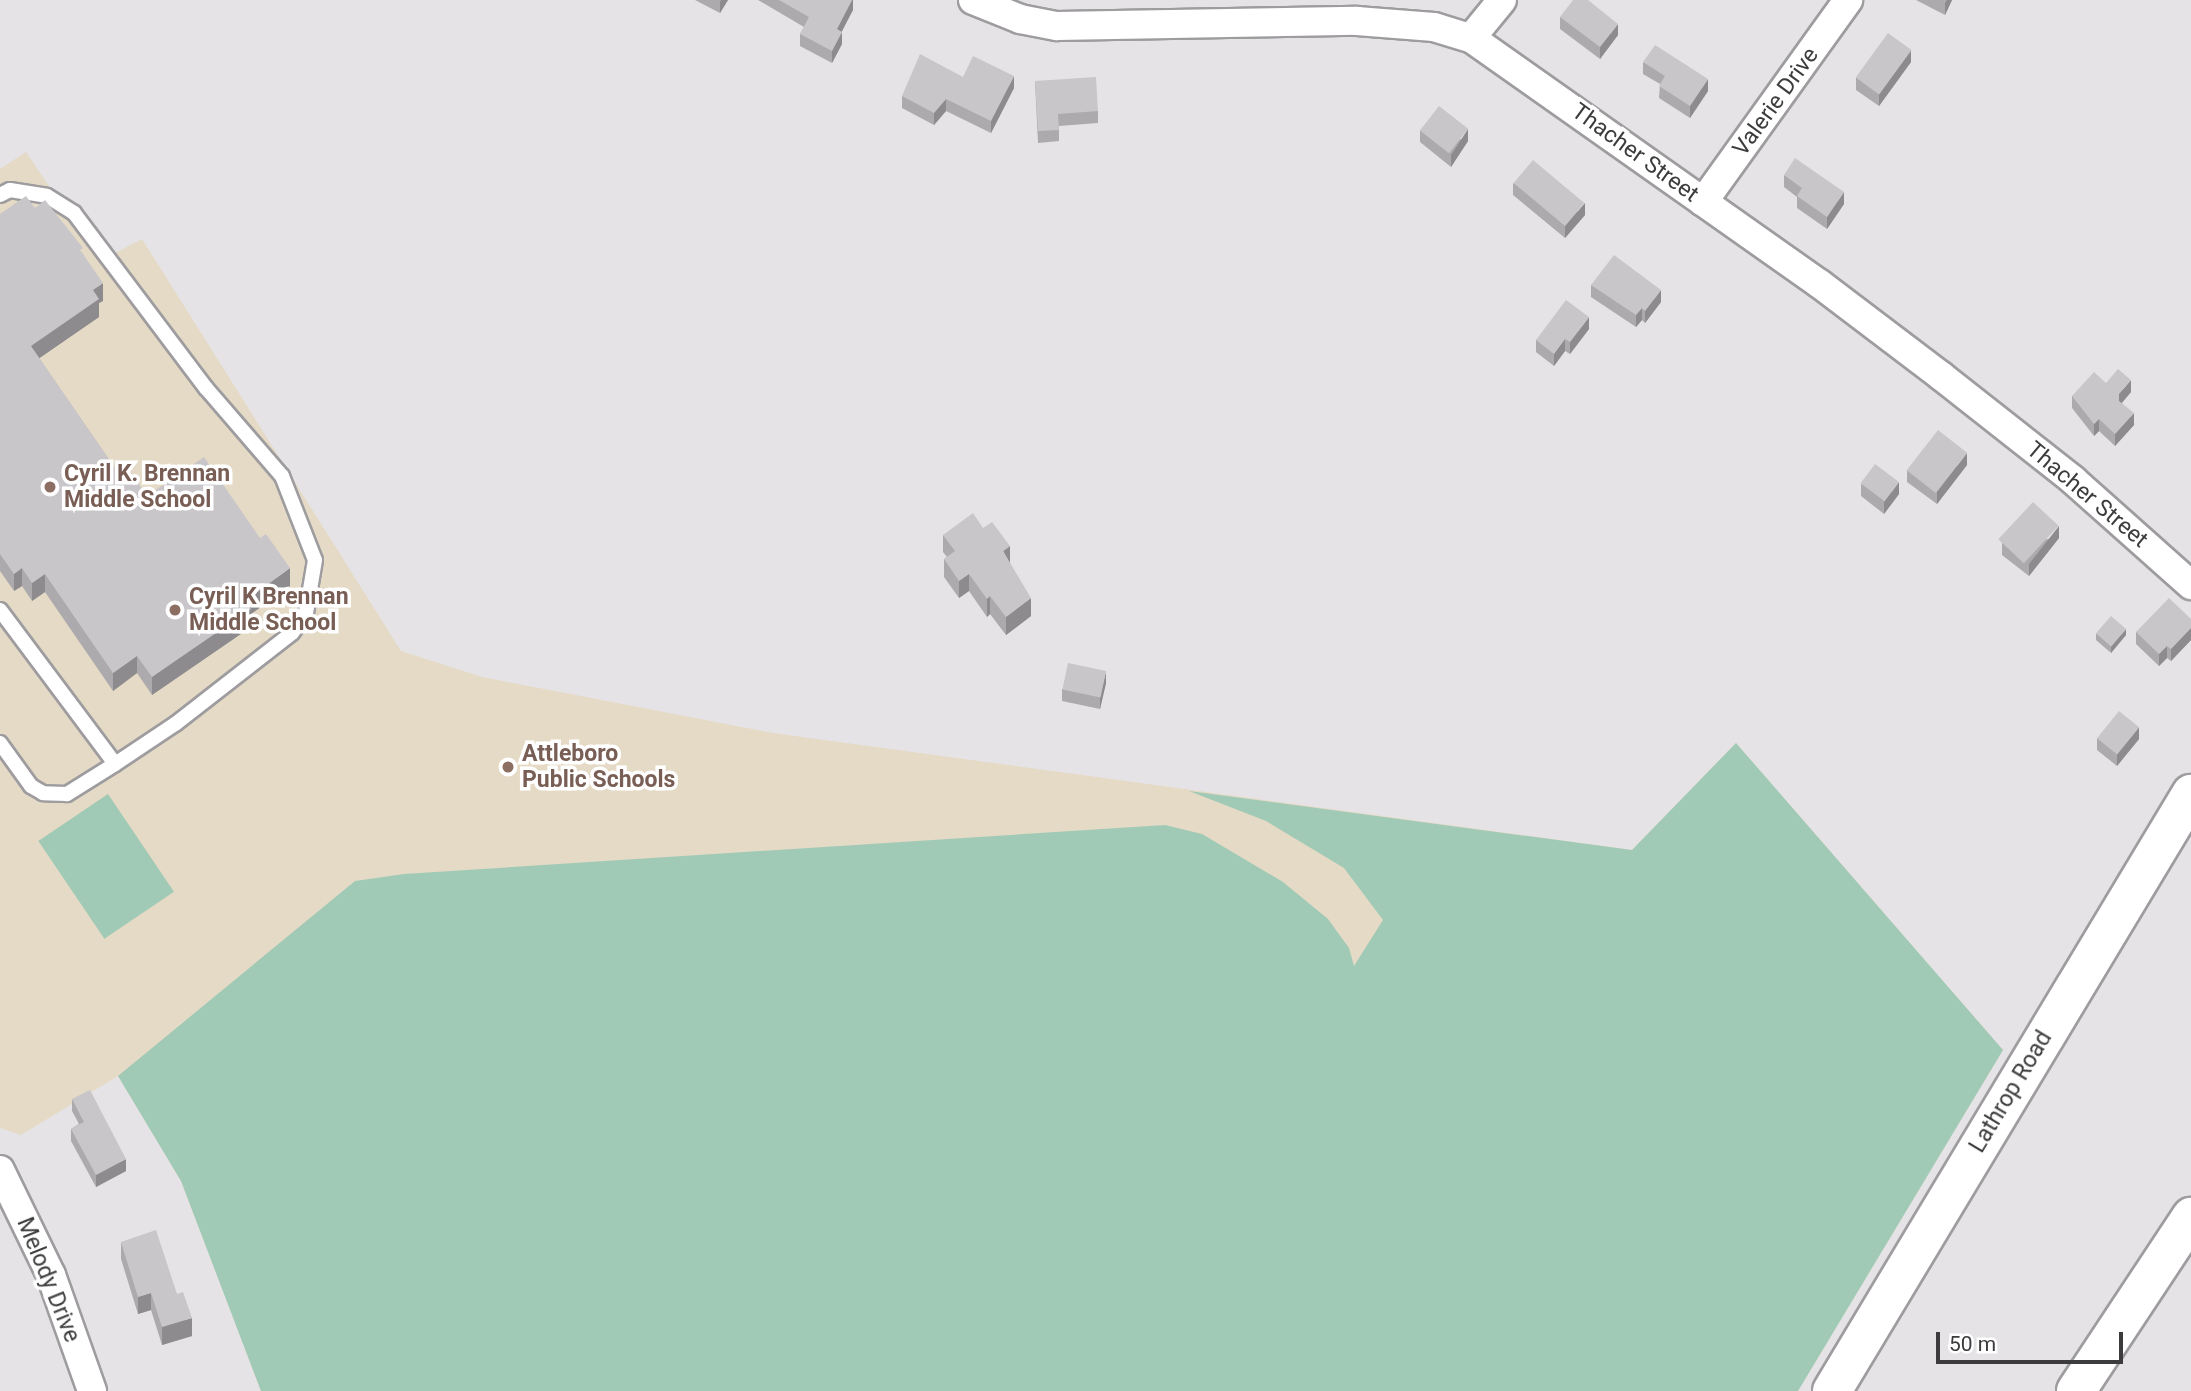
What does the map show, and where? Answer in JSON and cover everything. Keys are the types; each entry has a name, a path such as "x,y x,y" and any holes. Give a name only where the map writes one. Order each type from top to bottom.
{"main road":[{"name":"Lathrop Road","path":"1832,1391 2191,794"},
{"path":"2076,1391 2191,1217"}],"street":[{"name":"Thacher Street","path":"973,0 1020,19 1057,26 1357,21 1434,27 1471,38 1819,284 2073,480 2191,585"},
{"path":"1471,38 1502,0"},
{"name":"Valerie Drive","path":"1703,202 1848,0"},
{"name":"Melody Drive","path":"0,1170 51,1275 92,1391"}],"lane":[{"path":"0,195 10,190 47,196 74,213 206,388 282,476 315,560 306,613 292,633 175,724 67,794 43,793 31,786 0,743"},
{"path":"0,610 115,764"}],"shaded area":[{"name":"Attleboro Public Schools","path":"26,152 100,261 142,239 401,651 482,677 773,733 1632,850 1736,743 2003,1050 1798,1391 261,1391 181,1181 118,1076 21,1135 0,1128 0,169"}],"green space":[{"name":"Attleboro Public Schools","path":"1736,743 2003,1050 1798,1391 261,1391 181,1181 118,1076 355,881 404,874 1165,825 1202,834 1283,882 1328,919 1349,948 1354,966 1383,920 1344,868 1266,821 1189,791 1632,850"},
{"path":"108,794 174,892 104,939 38,841"}],"building":[{"path":"779,0 852,0 837,29 842,32 832,51 800,34 809,17"},
{"path":"1573,0 1588,0 1618,24 1600,47 1560,17"},
{"path":"1888,33 1911,50 1879,95 1856,77"},
{"path":"1655,45 1708,79 1690,106 1659,86 1665,76 1643,62"},
{"path":"920,54 963,77 973,56 1014,76 991,121 946,99 934,113 902,96"},
{"path":"1096,77 1098,111 1058,114 1059,130 1038,131 1035,81"},
{"path":"1439,106 1468,129 1449,153 1420,130"},
{"path":"1795,158 1844,192 1827,217 1797,196 1802,188 1784,175"},
{"path":"1533,160 1584,203 1565,226 1514,183"},
{"name":"Cyril K. Brennan Middle School","path":"26,196 35,208 45,200 83,248 80,250 103,283 93,290 99,299 31,346 119,474 128,468 147,496 204,457 260,538 266,534 290,568 245,601 251,609 152,677 137,656 113,673 45,574 32,583 22,568 14,574 0,554 0,214"},
{"path":"1614,255 1661,290 1645,311 1642,308 1636,315 1591,285"},
{"path":"1566,300 1589,317 1570,342 1565,339 1554,354 1536,340"},
{"path":"2118,369 2131,380 2119,394 2119,401 2134,413 2115,434 2099,419 2094,424 2072,396 2094,372 2106,383"},
{"path":"1938,430 1967,453 1936,493 1907,470"},
{"path":"1875,464 1899,482 1885,501 1861,483"},
{"path":"2033,502 2059,526 2024,563 1998,539"},
{"path":"973,513 983,528 992,522 1010,546 1003,551 1031,598 1006,617 990,596 987,599 969,574 959,581 944,559 955,551 943,535"},
{"path":"2169,598 2191,619 2191,628 2171,649 2167,646 2159,654 2136,632"},
{"path":"2111,616 2126,629 2111,646 2096,633"},
{"path":"1068,663 1106,671 1101,698 1062,689"},
{"path":"2119,711 2139,727 2117,755 2097,738"},
{"path":"90,1090 126,1159 96,1175 71,1129 84,1122 72,1099"},
{"path":"156,1230 177,1294 183,1292 192,1318 162,1327 151,1293 138,1297 121,1242"}],"place":[{"name":"Cyril K. Brennan Middle School","path":"50,487"},
{"name":"Cyril K Brennan Middle School","path":"175,610"},
{"name":"Attleboro Public Schools","path":"508,767"}]}
